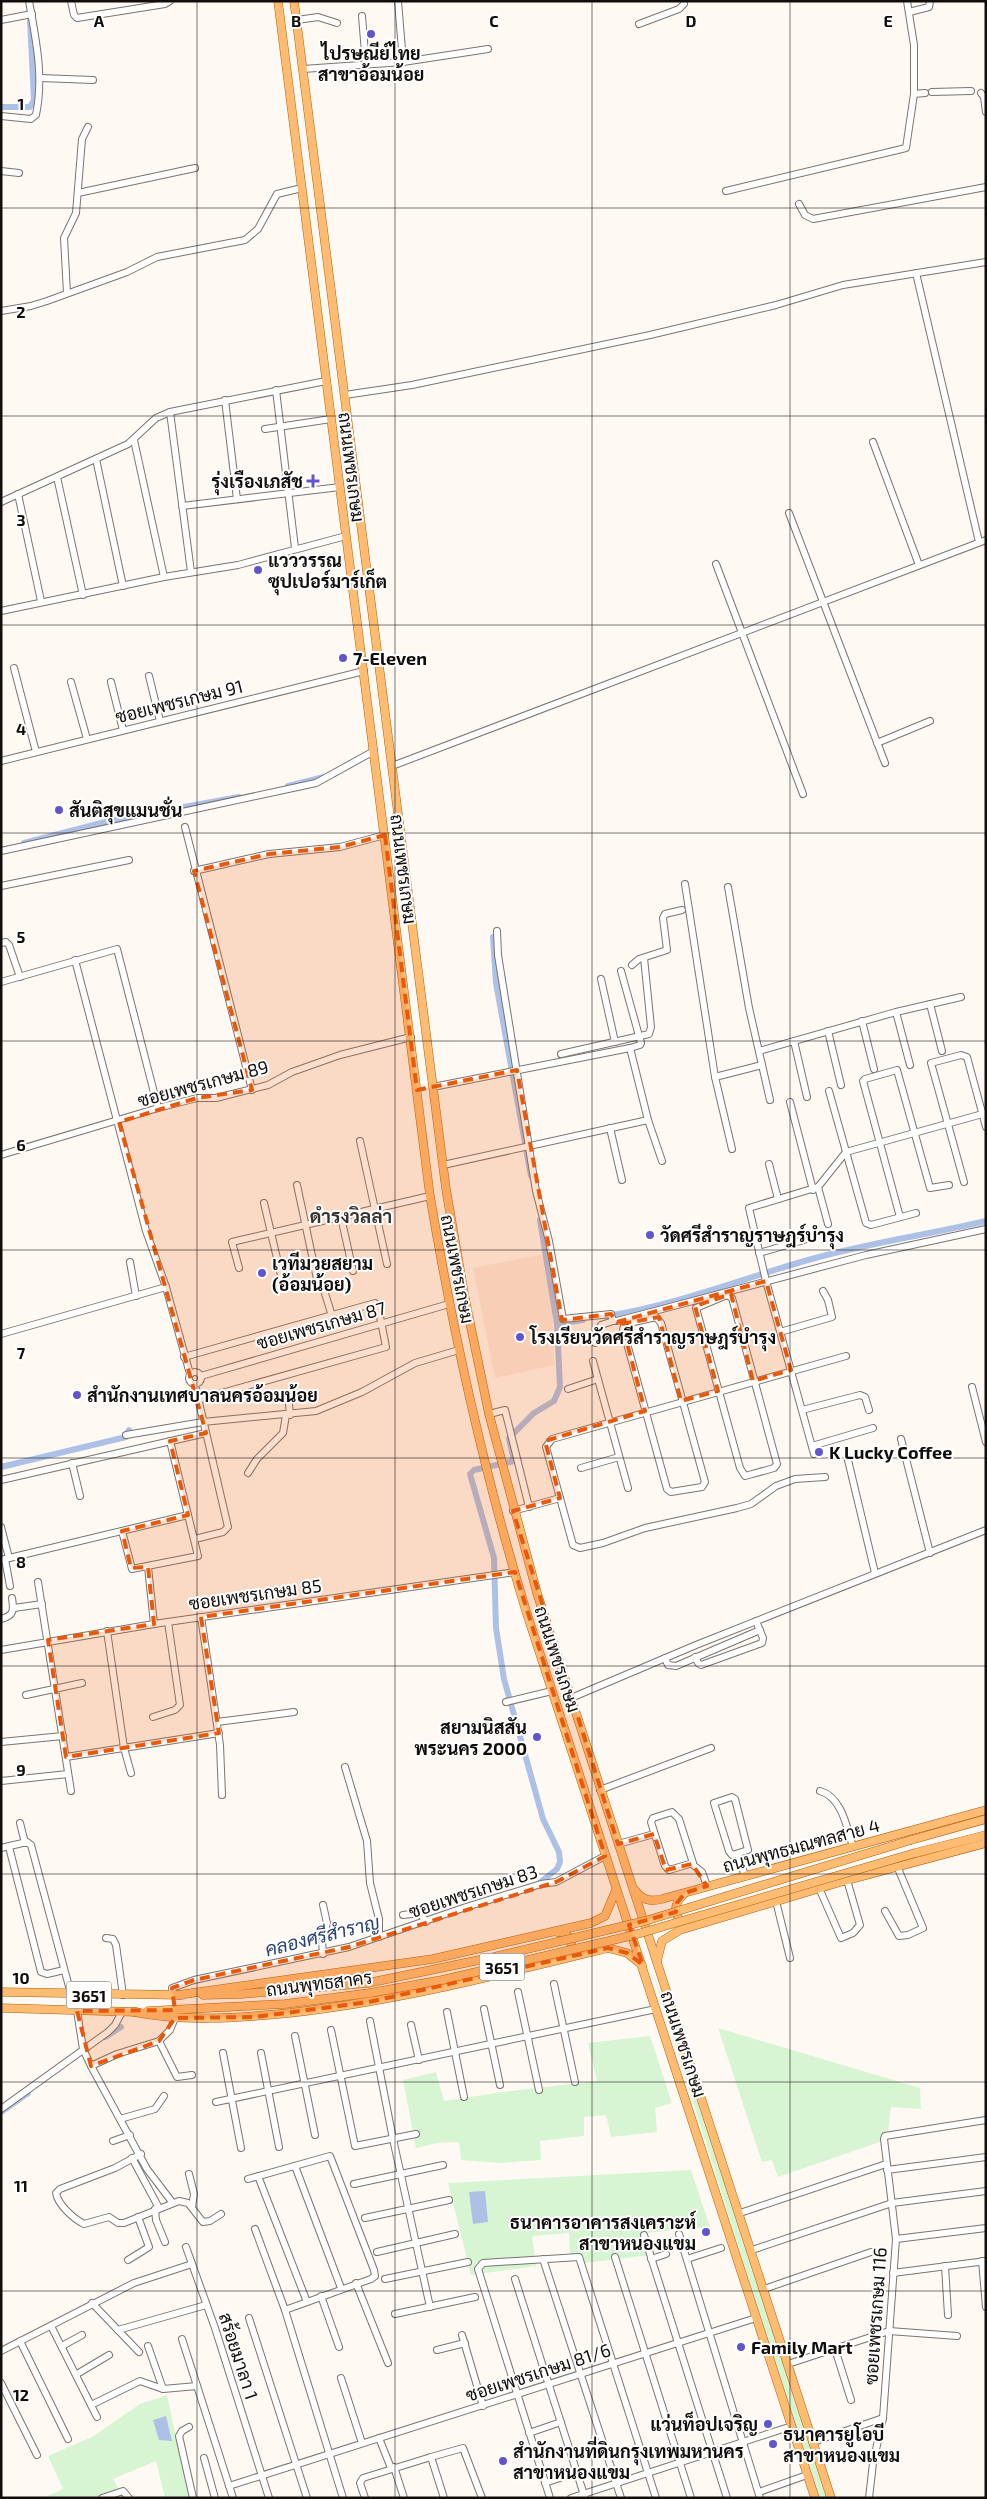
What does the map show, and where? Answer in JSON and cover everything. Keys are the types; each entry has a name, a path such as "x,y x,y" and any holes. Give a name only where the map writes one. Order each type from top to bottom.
{"main road":[{"name":"ถนนเพชรเกษม","path":"278,1 430,1196 454,1331 486,1469 514,1572 616,1890 643,1965 814,2498"},
{"name":"ถนนเพชรเกษม","path":"294,1 432,1087 453,1235 470,1327 513,1511 600,1790 740,2213 831,2498"},
{"path":"437,1239 453,1235"},
{"path":"449,1304 465,1299"},
{"path":"454,1331 470,1327"},
{"name":"ถนนพุทธมณฑลสาย 4","path":"631,1884 638,1894 649,1901 853,1848 986,1810"},
{"name":"ถนนพุทธมณฑลสาย 4","path":"631,1925 986,1819"},
{"name":"ถนนพุทธสาคร","path":"1,2008 77,2012 134,2012 285,2004 370,1993 471,1974 634,1935 986,1834"},
{"path":"657,1963 660,1944 665,1937 693,1925 897,1866 986,1843"},
{"path":"174,1993 433,1959 553,1932 598,1920 610,1907 616,1890"},
{"path":"685,1893 677,1903 676,1915 682,1923 693,1925"},
{"name":"ถนนพุทธสาคร","path":"1,1992 123,1995 174,1993 243,1994 368,1983 503,1955 631,1925"},
{"path":"553,1932 567,1935 572,1942 571,1952 558,1961"},
{"path":"134,2012 175,2018 255,2017 318,2010 434,1990 614,1948 627,1953 643,1965"}],"street":[{"path":"1,116 34,118 40,78 39,56 29,1"},
{"path":"71,1 74,15 78,18 165,4 170,1"},
{"path":"398,1 403,62"},
{"path":"639,24 679,9 684,4 684,1"},
{"path":"726,191 906,148 914,94 914,34 907,1"},
{"path":"909,12 928,6 930,1"},
{"path":"1,20 32,14"},
{"path":"362,16 366,65"},
{"path":"297,20 318,17 338,23"},
{"path":"303,69 403,62 488,49"},
{"path":"40,78 94,80"},
{"path":"914,94 972,91"},
{"path":"981,93 984,97 986,112"},
{"path":"66,293 64,238 74,220 82,139 88,127"},
{"path":"78,193 196,168"},
{"path":"1,171 19,173"},
{"path":"799,204 804,215 813,219 986,187"},
{"path":"1,311 31,306 127,272 157,256 245,240 258,229 277,194 302,188"},
{"path":"345,395 570,353 776,305 836,287 986,262"},
{"path":"392,766 982,541 916,273"},
{"path":"1,502 134,440 156,418 170,412 326,381"},
{"path":"276,390 295,548"},
{"path":"225,400 237,499"},
{"path":"170,412 191,572"},
{"path":"265,429 331,418"},
{"path":"134,440 164,577"},
{"path":"872,442 919,565"},
{"path":"96,459 123,586"},
{"path":"57,477 83,595"},
{"path":"182,506 340,487"},
{"path":"18,494 41,601"},
{"path":"789,513 885,763"},
{"path":"1,611 41,601 83,595 164,577 238,565 295,548 346,536"},
{"path":"716,564 740,633 803,794"},
{"path":"14,668 36,752"},
{"name":"ซอยเพชรเกษม 91","path":"1,761 364,671"},
{"path":"149,676 160,722"},
{"path":"71,682 87,739"},
{"path":"111,682 124,730"},
{"path":"877,743 930,721"},
{"path":"1,851 302,786 329,776 374,751"},
{"path":"184,827 252,1090"},
{"path":"194,871 269,854 340,847 385,835"},
{"path":"1,886 129,860"},
{"path":"685,884 714,1077 732,1149"},
{"path":"728,887 770,1100"},
{"path":"632,966 644,958 667,950 665,914 682,910"},
{"path":"497,931 498,955 526,1146 554,1262 562,1318 566,1320 612,1319 866,1254 986,1229"},
{"path":"1,942 6,942 10,945 20,977"},
{"path":"1,982 117,949 158,1108"},
{"path":"561,1054 647,1035 651,1029 644,958"},
{"path":"75,960 119,1122 146,1231 166,1287 190,1374 189,1381 194,1385 196,1400 228,1526 223,1532 195,1539"},
{"path":"432,1087 640,1045 621,971"},
{"path":"601,978 615,1042"},
{"path":"759,1051 862,1021 961,997"},
{"path":"930,1004 942,1051"},
{"path":"896,1012 910,1065"},
{"path":"862,1021 874,1069"},
{"path":"828,1031 841,1085"},
{"name":"ซอยเพชรเกษม 89","path":"1,1155 119,1122 158,1108 197,1098 216,1098 252,1090 268,1085 292,1072 340,1055 411,1037"},
{"path":"794,1041 807,1097"},
{"path":"630,1048 648,1120 662,1161"},
{"path":"964,1182 932,1062 961,1055 967,1057 984,1113 986,1127"},
{"path":"714,1077 762,1064"},
{"path":"900,1217 863,1081 897,1070 930,1188 949,1185"},
{"path":"829,1091 866,1223 871,1225 916,1213"},
{"path":"790,1102 828,1224"},
{"path":"814,1454 766,1281 749,1208 816,1188 846,1152 984,1113"},
{"path":"443,1165 648,1120"},
{"path":"610,1128 622,1180"},
{"path":"360,1141 388,1264"},
{"path":"769,1164 778,1199"},
{"path":"297,1185 317,1279"},
{"path":"240,1268 232,1242 430,1196"},
{"path":"264,1203 284,1288"},
{"path":"341,1217 353,1271"},
{"path":"760,1253 804,1240"},
{"path":"130,1262 130,1274 136,1296"},
{"path":"1,1334 166,1287"},
{"path":"323,1287 332,1316"},
{"path":"780,1332 832,1316 828,1300 823,1291"},
{"path":"727,1296 732,1298 777,1464 774,1468 749,1476 742,1474 718,1391 696,1308 727,1296"},
{"path":"184,1357 375,1303 378,1306 386,1347 196,1400"},
{"name":"ซอยเพชรเกษม 87","path":"201,1376 449,1304"},
{"path":"656,1317 660,1320 681,1401 704,1476 705,1482 702,1487 680,1492 668,1491 645,1411 623,1329 625,1324 656,1317"},
{"path":"595,1343 601,1325 612,1319"},
{"path":"126,1435 203,1422 316,1411 362,1392 415,1363 459,1350"},
{"path":"826,1477 795,1479 776,1486 751,1504 645,1528 603,1543 580,1548 573,1545 546,1447 547,1442 552,1439 609,1421 846,1356"},
{"path":"592,1361 628,1488"},
{"path":"190,1374 197,1372 201,1376 200,1382 194,1385"},
{"path":"568,1389 598,1379"},
{"path":"972,1387 986,1442"},
{"path":"248,1473 258,1459 283,1433 288,1415 288,1394"},
{"path":"802,1410 860,1395 865,1397 870,1410"},
{"path":"489,1414 505,1410 529,1506"},
{"path":"812,1446 873,1428"},
{"path":"1,1480 206,1434"},
{"path":"901,1439 930,1553"},
{"path":"122,1531 131,1568 135,1570 198,1556 170,1441"},
{"path":"581,1468 619,1458"},
{"path":"848,1460 876,1573"},
{"path":"72,1463 80,1496"},
{"path":"513,1511 560,1498"},
{"path":"5,1559 188,1515"},
{"path":"1,1526 10,1586"},
{"path":"571,1698 756,1621 986,1530"},
{"path":"148,1568 154,1624"},
{"name":"ซอยเพชรเกษม 85","path":"1,1650 106,1631 514,1572"},
{"path":"38,1582 71,1791"},
{"path":"1,1619 8,1617 14,1608 12,1598"},
{"path":"14,1608 42,1604"},
{"path":"201,1618 219,1733 222,1795"},
{"path":"695,1657 698,1663 701,1664 762,1644 763,1638 756,1621"},
{"path":"153,1717 175,1710 180,1704 168,1622"},
{"path":"666,1658 668,1665 671,1666 760,1630"},
{"path":"106,1631 124,1748 131,1773"},
{"path":"26,1695 82,1683"},
{"path":"506,1702 552,1691"},
{"path":"217,1722 294,1712"},
{"path":"66,1758 219,1733"},
{"path":"1,1742 62,1736"},
{"path":"600,1790 711,1748"},
{"path":"345,1767 367,1841 370,1883 379,1920 379,1938"},
{"path":"1,1781 68,1774"},
{"path":"820,1790 826,1792 843,1813 853,1848"},
{"path":"732,1797 735,1799 748,1850 738,1854 732,1855 729,1851 714,1804 715,1801 732,1797"},
{"path":"692,1864 666,1868 651,1820 675,1812 688,1843 692,1864 702,1872 707,1886"},
{"path":"20,1824 25,1843"},
{"path":"618,1844 654,1834"},
{"path":"64,1970 47,1974 41,1972 5,1847 29,1842 32,1845 71,1994"},
{"path":"738,1854 745,1876"},
{"name":"ซอยเพชรเกษม 83","path":"174,1993 194,1980 322,1954 379,1938 541,1884 560,1880 605,1856"},
{"path":"885,1911 899,1936 908,1935 923,1928 897,1866"},
{"path":"819,1888 841,1938 853,1933 860,1925 847,1880"},
{"path":"776,1901 790,1958"},
{"path":"322,1954 322,1942 327,1923 323,1905"},
{"path":"403,1915 420,1913 426,1922"},
{"path":"106,1938 113,1939 116,1945 123,1995"},
{"path":"554,1984 575,2082"},
{"path":"518,1992 539,2090"},
{"path":"484,2009 500,2085"},
{"path":"216,2102 656,2009"},
{"path":"77,2012 83,2049 89,2063 141,2154 147,2169 172,2202"},
{"path":"1,2109 115,2025 122,2012"},
{"path":"447,2012 464,2097"},
{"path":"89,2063 159,2041 170,2030 175,2018"},
{"path":"370,2021 400,2174 430,2307"},
{"path":"411,2025 419,2060"},
{"path":"331,2030 354,2144 358,2146 416,2134"},
{"path":"295,2036 315,2135"},
{"path":"159,2041 177,2077 192,2075"},
{"path":"223,2053 241,2148"},
{"path":"261,2053 279,2147"},
{"path":"120,2119 155,2109 164,2096"},
{"name":"ซอยเพชรเกษม 116","path":"869,2498 872,2463 883,2418 896,2239 884,2143 886,2136 986,2120"},
{"path":"113,2141 130,2135"},
{"path":"141,2154 60,2189 56,2195 74,2217 84,2224 109,2217 120,2223 172,2202 185,2201 192,2207 200,2219 205,2222 221,2214"},
{"path":"248,2179 328,2156 332,2159 374,2270 375,2276 372,2279 341,2288 286,2310"},
{"path":"740,2213 887,2167 986,2157"},
{"path":"132,2158 151,2192 157,2208 156,2220 165,2242"},
{"path":"354,2184 443,2165"},
{"path":"295,2166 341,2288"},
{"path":"189,2174 194,2194 192,2207"},
{"path":"258,2176 307,2302"},
{"path":"151,2192 158,2183"},
{"path":"752,2250 892,2203 986,2191"},
{"path":"364,2218 449,2200"},
{"path":"128,2260 149,2248 138,2217"},
{"path":"896,2239 986,2228"},
{"path":"254,2230 286,2310 328,2454 343,2498"},
{"path":"377,2252 455,2234"},
{"path":"678,2234 760,2495 807,2475"},
{"path":"644,2235 727,2498"},
{"name":"สร้อยมาลา 1","path":"186,2247 269,2498"},
{"path":"686,2259 721,2248"},
{"path":"764,2289 871,2252"},
{"path":"651,2259 666,2254"},
{"path":"550,2498 478,2269 483,2263 579,2257 656,2498"},
{"path":"615,2257 691,2498"},
{"path":"543,2258 621,2498"},
{"path":"893,2273 984,2261 986,2307"},
{"path":"385,2279 468,2262"},
{"path":"1,2351 134,2283 192,2264"},
{"path":"944,2266 948,2315"},
{"path":"515,2279 584,2495"},
{"path":"356,2283 388,2364"},
{"path":"321,2296 339,2347"},
{"path":"395,2314 475,2297"},
{"path":"92,2304 139,2352"},
{"path":"118,2330 206,2305"},
{"path":"249,2318 306,2498"},
{"name":"ซอยเพชรเกษม 81/6","path":"229,2486 756,2318"},
{"path":"50,2326 77,2374 97,2417"},
{"path":"788,2364 889,2331 958,2336"},
{"path":"62,2346 82,2335"},
{"path":"462,2335 483,2406"},
{"path":"182,2339 231,2497"},
{"path":"20,2341 68,2439"},
{"path":"437,2350 465,2343"},
{"path":"148,2346 162,2389"},
{"path":"835,2349 851,2400"},
{"path":"77,2374 109,2356"},
{"path":"341,2378 362,2443"},
{"path":"91,2405 140,2381 162,2389 197,2386"},
{"path":"1,2383 38,2455"},
{"path":"813,2442 883,2418"},
{"path":"529,2433 561,2422"},
{"path":"571,2498 792,2426"},
{"path":"189,2427 182,2430 179,2436 193,2498"},
{"path":"379,2438 404,2498"},
{"path":"364,2498 360,2480 392,2468 461,2448 464,2449 482,2498"},
{"path":"431,2456 444,2498"},
{"path":"204,2458 215,2498"},
{"path":"545,2483 577,2472"},
{"path":"102,2498 123,2491 130,2498"}],"highlighted area":[{"path":"385,835 417,1090 517,1070 562,1320 611,1314 617,1322 766,1281 791,1370 753,1381 731,1294 695,1306 718,1391 681,1401 659,1317 622,1324 645,1411 545,1441 560,1498 513,1511 618,1844 654,1834 666,1870 692,1864 707,1886 685,1893 677,1903 676,1912 629,1925 643,1965 627,1953 608,1948 369,2002 255,2017 175,2018 159,2041 91,2066 77,2011 175,2010 172,1988 194,1980 349,1947 556,1882 605,1856 515,1572 201,1617 219,1733 66,1757 48,1640 154,1624 148,1567 131,1568 122,1531 188,1515 170,1441 206,1433 119,1122 197,1098 252,1090 194,871 269,854 340,847"}],"shaded area":[{"name":"โรงเรียนวัดศรีสําราญราษฎร์บํารุง","path":"544,1254 552,1309 554,1365 495,1378 473,1268"}],"green space":[{"path":"651,1968 688,2066 826,2498 820,2498 758,2309"},
{"path":"718,2028 920,2088 921,2109 891,2107 888,2133 881,2136 880,2142 778,2177 772,2160 762,2162"},
{"path":"650,2036 672,2103 655,2108 657,2132 611,2137 606,2115 584,2117 584,2136 540,2141 541,2160 499,2163 461,2160 459,2142 437,2143 416,2148 403,2080 436,2072 444,2101 597,2081 588,2043"},
{"path":"691,2170 710,2227 645,2233 652,2255 584,2263 576,2259 570,2260 569,2233 532,2236 536,2266 471,2275 448,2183"},
{"path":"167,2395 189,2498 165,2498 156,2461 113,2479 118,2488 95,2498 43,2498 63,2489 48,2456 92,2437 140,2404"}],"water":[{"path":"485,2191 488,2222 473,2224 469,2192"},
{"path":"166,2416 172,2441 159,2440 153,2420"}],"waterway":[{"path":"1,107 30,107 34,100 30,20"},
{"path":"288,786 324,777"},
{"path":"24,843 113,820 239,797"},
{"path":"493,937 496,983 531,1176"},
{"path":"538,1884 557,1869 560,1862 559,1852 543,1819 504,1679 496,1628 494,1558 470,1474 474,1470 514,1461 509,1438 534,1413 554,1401 560,1387 557,1324 540,1220"},
{"path":"607,1316 659,1305 830,1254 986,1221"},
{"path":"557,1324 583,1320"},
{"path":"1,1467 126,1437 129,1430"},
{"name":"คลองศรีสำราญ","path":"105,2037 121,2027"},
{"name":"คลองศรีสำราญ","path":"1,2112 28,2093"}],"place":[{"name":"ไปรษณีย์ไทย สาขาอ้อมน้อย","path":"371,34"},
{"name":"รุ่งเรืองเภสัช","path":"313,481"},
{"name":"แวววรรณ ซุปเปอร์มาร์เก็ต","path":"258,570"},
{"name":"7-Eleven","path":"343,658"},
{"name":"สันติสุขแมนชั่น","path":"59,810"},
{"name":"วัดศรีสําราญราษฎร์บํารุง","path":"650,1235"},
{"name":"เวทีมวยสยาม (อ้อมน้อย)","path":"262,1273"},
{"name":"โรงเรียนวัดศรีสําราญราษฎร์บํารุง","path":"520,1337"},
{"name":"สำนักงานเทศบาลนครอ้อมน้อย","path":"77,1395"},
{"name":"K Lucky Coffee","path":"819,1452"},
{"name":"สยามนิสสัน พระนคร 2000","path":"537,1737"},
{"name":"ธนาคารอาคารสงเคราะห์ สาขาหนองแขม","path":"706,2232"},
{"name":"Family Mart","path":"741,2347"},
{"name":"แว่นท็อปเจริญ","path":"768,2424"},
{"name":"ธนาคารยูโอบี สาขาหนองแขม","path":"773,2444"},
{"name":"สำนักงานที่ดินกรุงเทพมหานคร สาขาหนองแขม","path":"503,2461"}],"district":[{"name":"ดำรงวิลล่า","path":"351,1215"}]}
